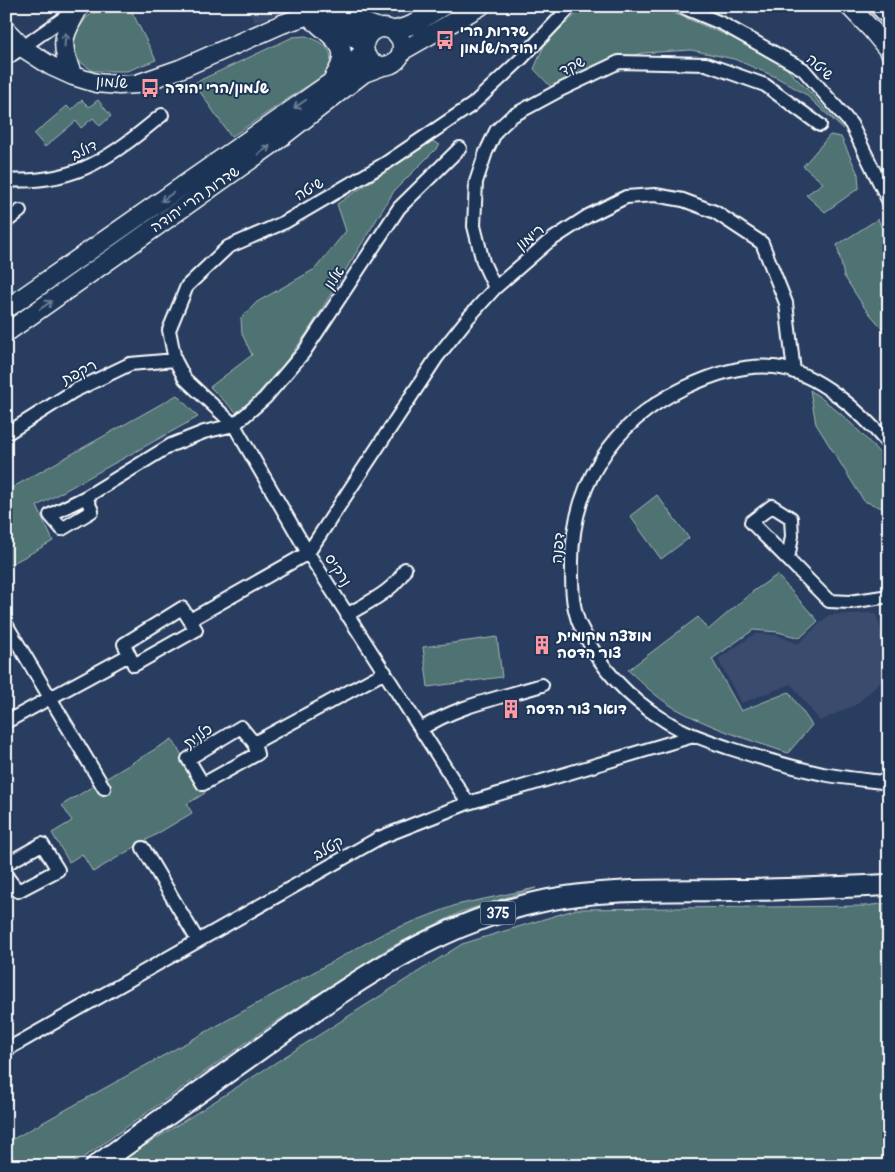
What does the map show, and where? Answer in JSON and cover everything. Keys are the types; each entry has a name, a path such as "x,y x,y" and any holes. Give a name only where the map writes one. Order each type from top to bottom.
{"main road":[{"name":"375","path":"96,1166 358,980 447,932 477,920 550,899 623,891 748,890 889,885"},
{"name":"375","path":"86,1166 164,1118"}],"street":[{"path":"6,60 61,18 80,6"},
{"path":"73,76 66,59 63,41 66,28 80,6"},
{"name":"שדרות הרי יהודה","path":"6,309 330,83 364,48 369,34 412,25 443,6"},
{"name":"שדרות הרי יהודה","path":"6,333 270,146 364,73 395,62 402,51 481,6"},
{"name":"שיטה","path":"234,425 184,379 175,360 169,330 187,286 228,246 285,222 386,163 472,105 521,59 571,6"},
{"name":"שיטה","path":"680,6 723,24 803,70 851,124 889,202"},
{"path":"849,6 889,51"},
{"path":"879,6 889,16"},
{"name":"שלמון","path":"6,30 23,48 51,66 73,76 96,83 118,85 137,84 180,70 282,24 312,14 346,16 386,30"},
{"name":"שלמון","path":"282,24 297,20 331,25 345,31 364,48"},
{"path":"314,21 332,36 342,49 341,66 330,83"},
{"path":"386,30 401,40 402,51"},
{"path":"364,48 371,62 383,66"},
{"name":"שקד","path":"496,288 483,262 474,226 476,182 486,152 496,131 512,116 562,89 619,62 706,64 766,85 820,124"},
{"name":"דולב","path":"6,180 34,180 63,176 91,166 123,147 162,115"},
{"name":"אלון","path":"234,425 264,398 304,352 400,208 460,148"},
{"name":"רימון","path":"308,553 437,357 468,318 496,288 548,242 588,216 626,197 655,194 683,200 715,212 762,243 786,303 794,372"},
{"path":"6,222 20,212"},
{"name":"רקפת","path":"6,434 74,392 130,364 175,360"},
{"name":"דפנה","path":"889,445 843,400 810,378 774,367 740,368 710,376 673,394 640,414 615,439 590,475 578,512 572,550 572,587 577,618 593,652 608,673 641,704 664,721 694,736 755,757 823,774 889,783"},
{"path":"86,496 171,445 204,432 234,425"},
{"name":"נרקיס","path":"234,425 308,553 468,803"},
{"path":"190,620 308,553"},
{"path":"788,558 829,601 850,602 889,596"},
{"path":"347,615 392,587 400,579 405,569"},
{"path":"182,608 196,630 134,666 129,655 124,644 182,608"},
{"path":"6,624 104,788"},
{"path":"6,722 129,655"},
{"path":"254,743 385,672"},
{"path":"421,729 439,717 457,710 542,685"},
{"name":"כלנית","path":"241,727 254,743 257,754 203,784 188,759 241,727"},
{"name":"קטלב","path":"6,1050 379,838 468,803 694,736"},
{"path":"6,864 42,844 58,870 18,891 7,876"},
{"path":"143,848 198,941"}],"shaded area":[{"path":"246,6 299,6 255,22"},
{"path":"364,6 416,6 410,10 385,17"},
{"path":"876,613 889,661 889,674 857,704 820,721 791,684 741,703 718,659 755,634 777,635 798,644 829,615"}],"green space":[{"path":"105,6 129,6 156,60 127,71 93,71 79,61 73,45 77,31 87,17"},
{"path":"586,6 657,6 757,48 783,65 843,129 805,94 776,77 734,59 691,50 642,53 584,71 551,87 534,69 545,43"},
{"path":"306,36 319,42 328,50 331,61 325,74 231,137 194,83 293,37"},
{"path":"82,100 89,107 98,100 111,116 100,126 93,118 81,128 76,121 45,147 34,134 67,106 71,110"},
{"path":"830,135 841,137 858,174 859,188 825,212 806,195 823,183 803,166"},
{"path":"432,141 440,145 394,191 307,333 283,365 239,415 210,387 252,355 242,334 241,318 257,302 315,269 346,231 337,204"},
{"path":"878,219 889,245 889,322 882,328 864,307 844,276 837,245"},
{"path":"810,390 852,424 889,464 889,534 882,508 864,501 816,424"},
{"path":"177,395 198,417 37,506 53,541 6,567 6,491"},
{"path":"657,495 689,538 661,559 630,516"},
{"path":"777,575 818,621 800,638 778,632 753,630 712,659 741,711 789,692 812,725 788,753 729,733 686,714 649,690 628,670 698,617 708,630 752,592"},
{"path":"497,637 502,677 428,687 423,647"},
{"path":"172,739 205,793 187,804 192,813 93,872 82,854 69,862 52,833 72,821 62,805"},
{"path":"536,888 461,912 389,948 271,1025 83,1158 68,1166 6,1166 6,1143 384,933 456,905"},
{"path":"889,903 889,1166 113,1166 462,944 577,909 864,906"}],"place":[{"name":"שדרות הרי יהודה/שלמון","path":"445,40"},
{"name":"שלמון/הרי יהודה","path":"150,88"},
{"name":"מועצה מקומית צור הדסה","path":"542,645"},
{"name":"דואר צור הדסה","path":"511,709"}]}
